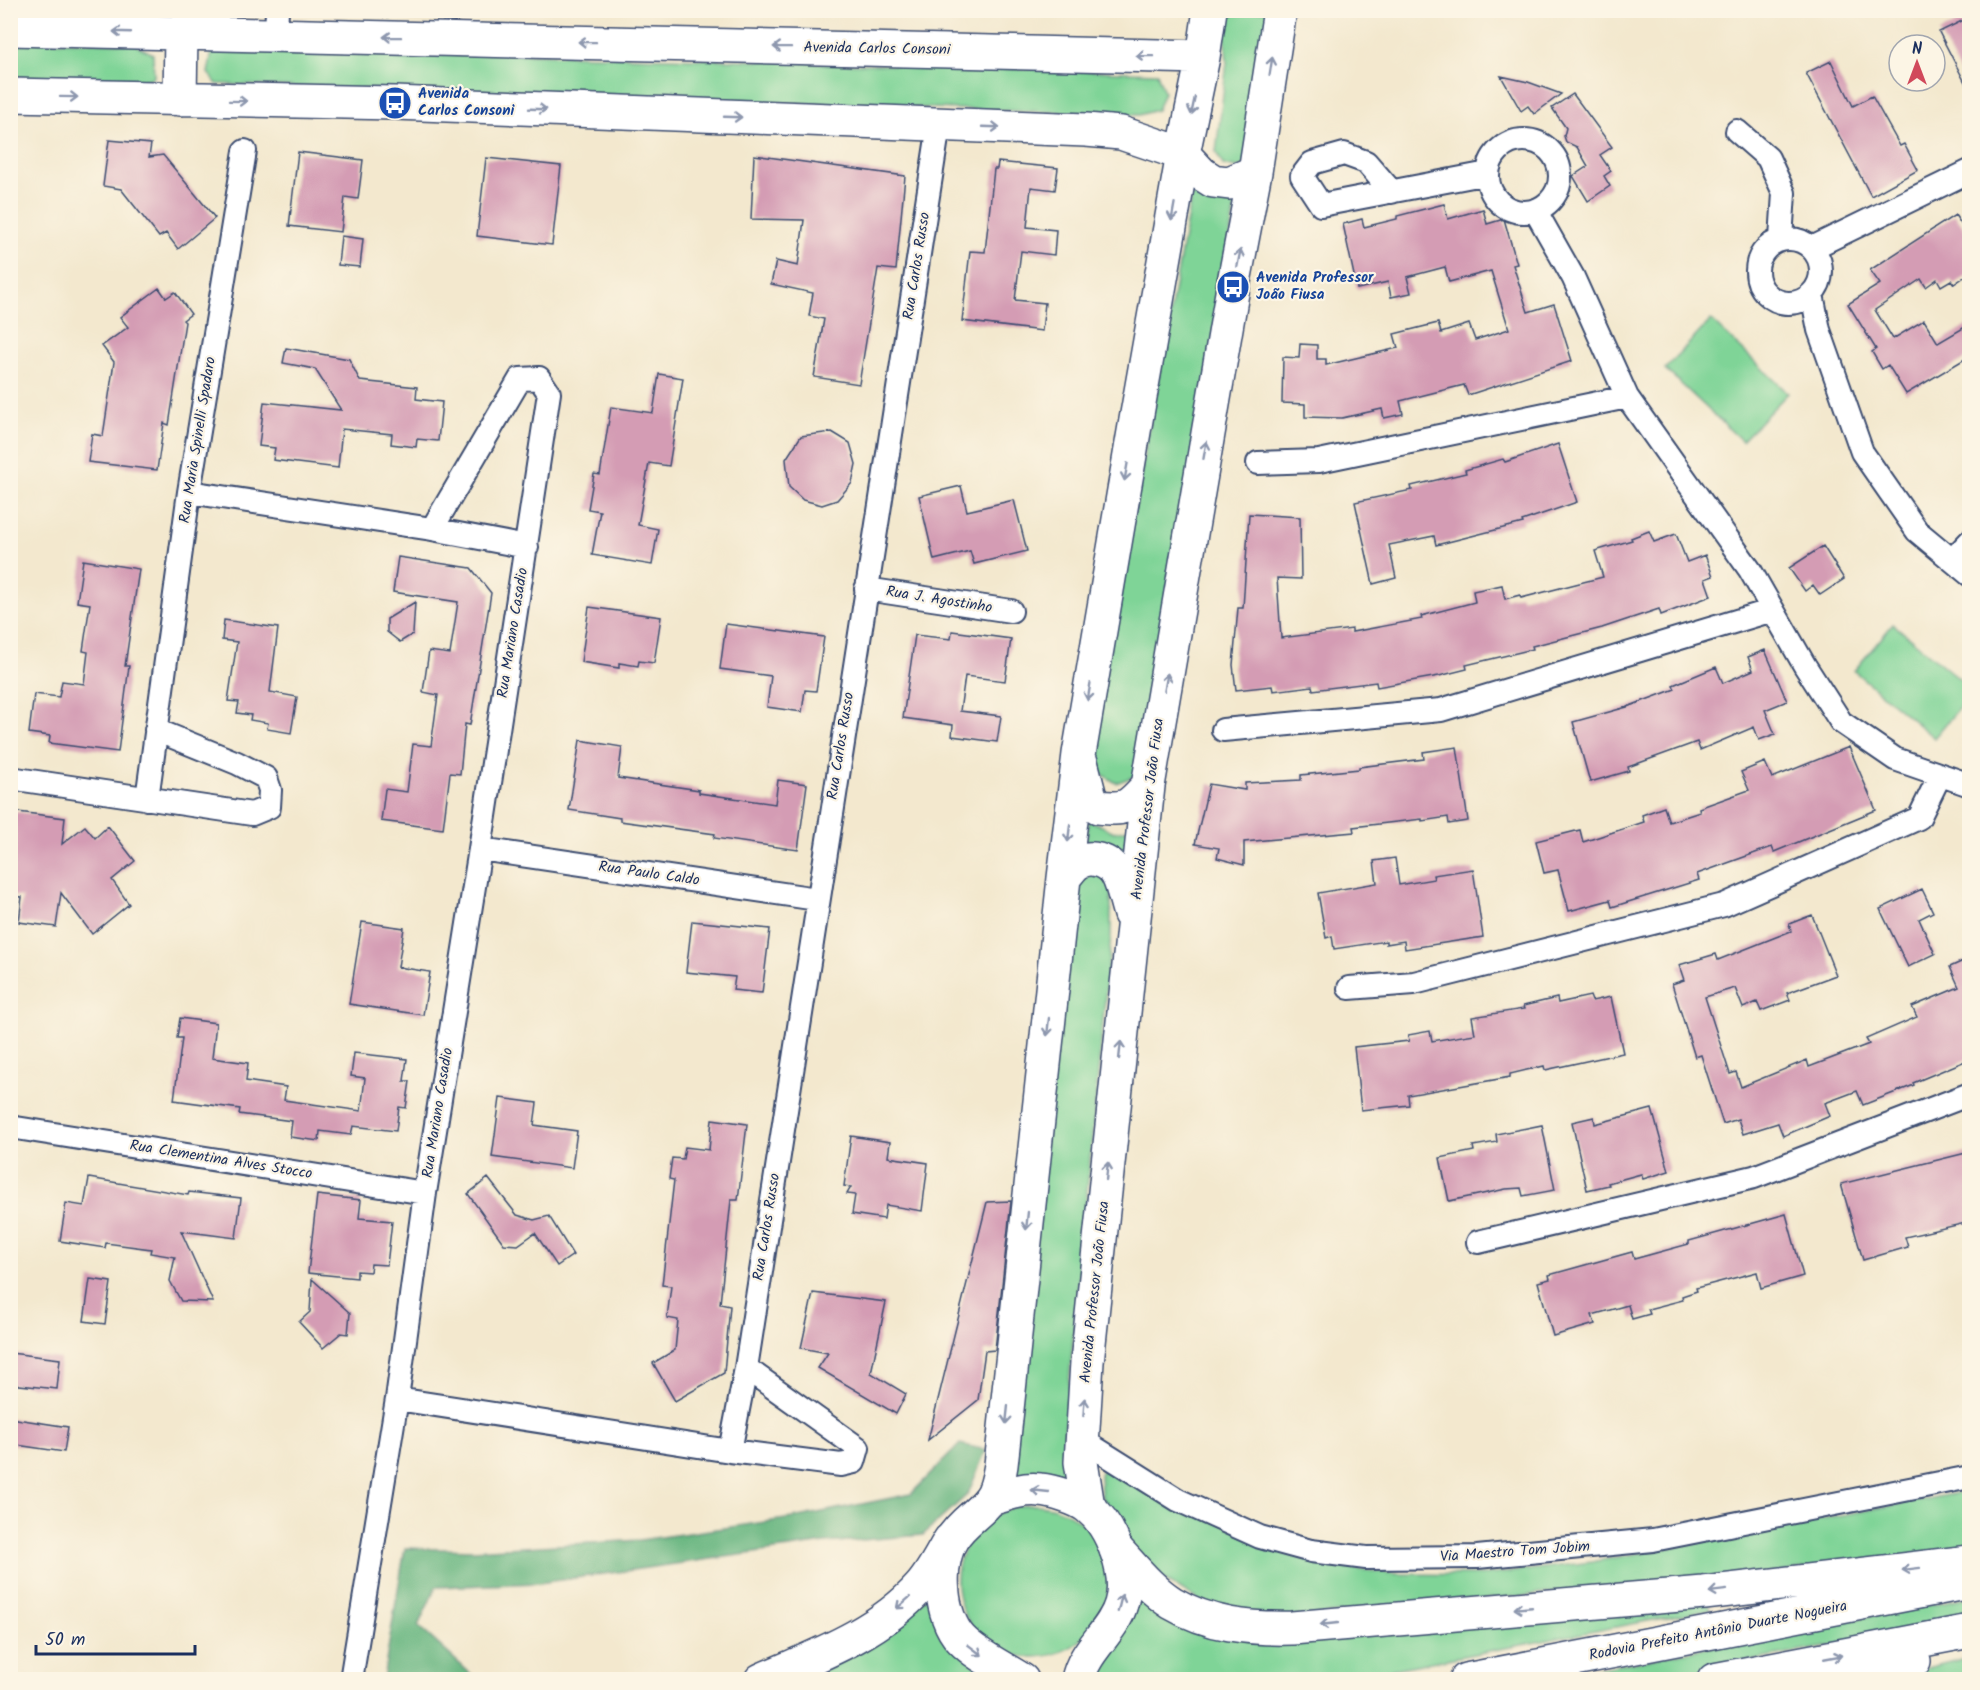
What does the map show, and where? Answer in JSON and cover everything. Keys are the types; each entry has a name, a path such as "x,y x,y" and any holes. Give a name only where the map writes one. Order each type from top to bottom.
{"main road":[{"path":"991,1498 999,1479 1002,1456 1079,754 1116,529 1210,10"},
{"name":"Avenida Professor João Fiusa","path":"1088,1507 1081,1462 1081,1439 1095,1276 1148,786 1233,287 1255,172 1280,10"},
{"name":"Avenida Carlos Consoni","path":"10,29 181,34 276,22 1203,57"},
{"path":"180,99 181,34"},
{"path":"10,95 414,104 1121,133 1183,154 1202,174 1214,181 1229,183 1255,172"},
{"path":"1079,754 1090,797 1098,807 1129,806 1148,786"},
{"path":"1064,878 1077,863 1088,859 1098,859 1108,864 1117,873 1134,927"},
{"name":"Avenida Professor João Fiusa","path":"1022,1680 976,1652 959,1638 943,1600 942,1573 950,1540 966,1520 991,1498 1024,1490 1041,1490 1059,1494 1088,1507 1103,1526 1116,1549 1122,1568 1122,1602 1116,1619 1091,1653 1078,1680"},
{"path":"761,1680 811,1658 873,1626 900,1606 921,1586 950,1540"},
{"path":"1116,1549 1148,1583 1171,1602 1192,1613 1223,1623 1256,1629 1292,1628 1704,1593 1970,1563"},
{"name":"Rodovia Prefeito Antônio Duarte Nogueira","path":"1466,1680 1970,1582"},
{"path":"1714,1680 1970,1630"},
{"path":"1847,1680 1970,1647"}],"street":[{"name":"Rua Carlos Russo","path":"730,1451 746,1368 939,125"},
{"path":"1737,131 1768,158 1784,193 1781,239"},
{"path":"1529,140 1545,147 1557,160 1560,172 1559,185 1554,196 1546,205 1523,212 1512,210 1494,196 1489,185 1488,173 1490,162 1506,144 1529,140"},
{"name":"Rua Maria Spinelli Spadaro","path":"147,799 189,492 244,151"},
{"path":"1812,248 1970,171"},
{"path":"1392,192 1488,173"},
{"path":"1535,210 1573,277 1627,397 1750,570 1805,666 1841,722 1895,759 1970,785"},
{"path":"1781,239 1798,239 1812,248 1820,262 1820,279 1812,294 1797,302 1780,302 1765,293 1757,278 1757,261 1766,247 1781,239"},
{"path":"1812,294 1819,330 1862,452 1917,531 1970,575"},
{"name":"Rua Mariano Casadio","path":"351,1680 397,1399 425,1193 527,547 549,393 539,378 520,379 432,529"},
{"path":"1258,464 1319,461 1627,397"},
{"name":"Rua Mariano Casadio","path":"189,492 432,529 527,547"},
{"path":"1952,560 1970,541"},
{"name":"Rua J. Agostinho","path":"866,589 1011,611"},
{"path":"1223,730 1441,710 1773,610"},
{"path":"10,778 252,814 268,807 270,790 266,778 237,763 156,730"},
{"path":"1349,988 1414,983 1724,905 1919,818 1940,775"},
{"name":"Rua Paulo Caldo","path":"480,849 817,899"},
{"path":"1478,1242 1754,1177 1970,1094"},
{"name":"Rua Clementina Alves Stocco","path":"12,1122 425,1193"},
{"path":"397,1399 730,1451 841,1464 854,1462 858,1448 746,1368"},
{"name":"Via Maestro Tom Jobim","path":"1081,1439 1178,1500 1260,1537 1311,1551 1366,1558 1478,1557 1653,1540 1970,1477"}],"green space":[{"path":"1226,11 1269,11 1248,164 1237,168 1223,165 1216,152 1227,62 1224,23"},
{"path":"11,40 134,44 153,54 154,77 140,82 11,77"},
{"path":"235,45 1157,73 1164,92 1157,110 1139,115 217,84 208,73 212,51"},
{"path":"1192,192 1203,201 1212,204 1236,199 1141,774 1116,783 1100,773 1091,750"},
{"path":"1711,320 1788,393 1742,441 1665,369"},
{"path":"1893,624 1969,687 1969,696 1934,738 1854,671"},
{"path":"1089,820 1114,832 1131,829 1125,863 1085,848"},
{"path":"1093,869 1111,885 1111,935 1064,1437 1068,1478 1037,1471 1010,1476 1073,881"},
{"path":"960,1444 986,1450 968,1494 923,1535 825,1543 539,1583 436,1587 418,1626 472,1675 468,1679 383,1679 405,1548 473,1550 640,1540 793,1518 911,1494"},
{"path":"1108,1466 1285,1554 1333,1566 1398,1574 1486,1575 1592,1562 1969,1491 1969,1554 1286,1618 1211,1608 1149,1570 1108,1513 1101,1494 1100,1473"},
{"path":"1033,1505 1062,1510 1087,1527 1104,1552 1109,1581 1104,1610 1087,1635 1062,1652 1033,1657 1004,1652 979,1635 962,1610 957,1581 962,1552 979,1527 1004,1510"},
{"path":"1135,1586 1198,1628 1707,1602 1711,1609 1342,1679 1089,1680"},
{"path":"931,1595 999,1680 793,1680"},
{"path":"1969,1597 1969,1620 1654,1679 1540,1680"},
{"path":"1969,1657 1969,1679 1885,1679"}],"building":[{"path":"1970,17 1970,92 1947,47 1947,33 1939,32"},
{"path":"1831,61 1853,106 1872,96 1900,146 1904,144 1918,170 1871,196 1806,73"},
{"path":"1501,76 1528,82 1561,94 1534,114 1528,106 1521,111"},
{"path":"1573,94 1612,147 1600,155 1611,171 1604,176 1610,186 1588,201 1573,176 1588,166 1577,147 1566,142 1564,136 1566,128 1552,108"},
{"path":"109,140 151,144 149,157 163,155 215,218 178,249 166,233 159,237 121,189 103,186"},
{"path":"298,152 363,160 358,199 345,197 341,232 289,226"},
{"path":"754,155 905,176 896,270 878,268 859,384 814,377 824,319 809,316 813,293 771,284 776,261 798,266 804,220 751,219"},
{"path":"486,158 561,166 552,245 477,236"},
{"path":"998,162 1058,168 1055,190 1031,187 1027,227 1056,230 1054,255 1021,251 1015,300 1045,303 1042,331 962,321 970,251 985,252 994,169 997,169"},
{"path":"1444,204 1448,219 1483,209 1487,224 1504,219 1517,264 1513,265 1528,312 1554,304 1572,361 1468,395 1464,385 1400,401 1403,414 1384,418 1382,409 1342,418 1305,417 1305,404 1282,403 1283,357 1299,358 1300,344 1317,345 1317,359 1326,359 1326,365 1398,348 1394,334 1438,323 1441,333 1469,324 1475,340 1509,329 1491,271 1449,282 1445,267 1407,277 1411,293 1391,297 1388,282 1357,289 1343,224 1362,219 1364,227"},
{"path":"1955,215 1970,237 1970,273 1954,284 1951,280 1941,286 1937,279 1926,287 1921,279 1875,310 1893,339 1924,320 1938,343 1970,324 1970,356 1906,394 1888,365 1882,369 1872,352 1876,349 1848,304 1880,284 1870,270"},
{"path":"341,236 363,239 360,267 338,265"},
{"path":"159,288 166,298 175,292 191,314 183,320 185,322 169,425 164,423 157,470 88,462 92,434 103,436 114,362 102,346 128,327 120,317"},
{"path":"286,348 349,359 360,381 417,387 416,399 442,402 438,441 417,439 416,447 391,444 392,434 342,429 338,468 273,460 275,448 259,446 264,402 341,410 315,369 283,363"},
{"path":"659,374 683,378 669,466 649,463 638,525 658,529 652,565 592,555 600,511 588,509 594,474 600,475 611,407 653,413"},
{"path":"832,432 850,443 856,464 852,483 837,500 822,505 803,500 789,487 786,459 801,436"},
{"path":"1558,444 1577,502 1522,521 1523,523 1436,545 1434,536 1389,545 1396,578 1373,584 1355,502 1412,490 1411,486 1466,473 1465,470 1503,459 1505,462"},
{"path":"961,486 967,511 1014,500 1027,551 974,564 970,551 934,560 919,496"},
{"path":"1249,514 1300,517 1301,579 1277,578 1281,638 1352,629 1352,632 1422,619 1421,616 1475,602 1473,591 1502,585 1505,599 1520,595 1521,598 1603,577 1595,551 1632,540 1631,538 1649,531 1654,542 1676,534 1687,562 1705,555 1713,576 1705,579 1711,596 1661,615 1659,609 1602,628 1532,646 1533,649 1466,665 1467,669 1439,676 1377,687 1376,682 1313,690 1312,686 1273,691 1272,686 1236,690 1233,665 1238,608 1243,608"},
{"path":"1823,546 1844,579 1820,595 1813,585 1805,591 1789,568"},
{"path":"398,557 471,568 491,593 470,725 465,724 460,774 450,773 443,829 381,821 385,789 407,792 413,744 431,746 438,695 423,692 429,651 450,654 458,602 393,592"},
{"path":"83,560 139,569 125,666 129,666 118,752 49,743 50,736 29,733 34,694 59,697 62,681 84,684 88,652 83,651 90,604 77,602"},
{"path":"415,602 413,634 400,642 387,632 387,619"},
{"path":"589,607 661,617 654,663 639,661 638,666 619,663 619,668 581,662"},
{"path":"224,620 278,628 270,692 297,697 291,733 267,729 268,723 250,720 251,715 237,713 239,702 228,701 237,642 222,640"},
{"path":"726,624 824,637 816,691 805,690 802,712 767,707 771,676 720,669"},
{"path":"952,631 1011,639 1005,681 965,676 960,711 1001,716 997,742 952,736 953,725 903,718 915,635 951,639"},
{"path":"1765,650 1787,701 1765,710 1775,734 1759,740 1754,727 1700,750 1697,742 1628,767 1629,771 1590,782 1573,722 1627,707 1675,689 1673,685 1716,667 1723,683 1753,670 1748,657"},
{"path":"580,740 622,747 618,778 775,804 778,780 807,784 798,850 714,838 715,834 620,821 620,818 569,810"},
{"path":"1457,747 1468,821 1449,824 1448,817 1422,821 1422,819 1353,827 1354,832 1244,842 1244,865 1217,858 1219,848 1195,844 1209,784 1245,790 1245,783 1301,780 1301,775 1424,759 1423,752"},
{"path":"1849,747 1876,810 1774,852 1772,847 1697,874 1699,880 1612,907 1610,900 1569,911 1558,870 1544,873 1536,841 1580,830 1583,842 1644,822 1642,815 1664,807 1669,822 1700,812 1699,808 1749,790 1741,772 1765,762 1772,778"},
{"path":"10,811 65,818 62,844 85,826 95,838 108,826 135,861 112,880 129,904 92,934 61,893 56,927 19,922 22,897 10,896 10,857 14,832 10,832"},
{"path":"1395,858 1399,885 1434,879 1433,875 1473,869 1483,937 1405,949 1404,941 1386,944 1386,941 1334,949 1332,936 1326,938 1318,893 1377,883 1374,861"},
{"path":"1922,889 1933,912 1919,919 1935,954 1908,967 1880,909"},
{"path":"1812,915 1836,975 1787,993 1790,1000 1761,1011 1757,1002 1743,1008 1735,988 1705,997 1730,1074 1736,1072 1741,1087 1807,1060 1809,1067 1869,1044 1866,1039 1917,1017 1912,1007 1959,987 1950,967 1970,958 1970,1059 1863,1105 1857,1091 1825,1103 1830,1116 1783,1136 1778,1123 1743,1134 1738,1119 1723,1124 1701,1055 1695,1057 1672,984 1684,980 1679,965 1716,954 1718,960 1791,931 1789,924"},
{"path":"692,921 770,929 762,993 733,990 735,977 686,972"},
{"path":"362,922 404,928 398,967 430,972 423,1015 349,1004"},
{"path":"1590,996 1592,1001 1611,997 1623,1053 1545,1070 1544,1066 1510,1074 1510,1077 1408,1095 1409,1105 1361,1110 1354,1047 1409,1041 1408,1035 1430,1031 1432,1041 1475,1034 1472,1017 1524,1009 1523,1006 1557,998 1558,1003"},
{"path":"180,1018 216,1023 212,1058 248,1063 246,1081 286,1087 284,1100 361,1111 365,1078 351,1076 354,1053 407,1059 404,1081 410,1081 406,1108 399,1107 396,1131 353,1126 351,1135 320,1131 319,1141 290,1137 292,1121 239,1114 240,1109 174,1100 182,1038 177,1038"},
{"path":"500,1098 537,1103 534,1125 577,1131 572,1168 492,1157"},
{"path":"1652,1109 1669,1171 1643,1179 1641,1174 1587,1190 1572,1122 1594,1117 1595,1124"},
{"path":"712,1119 747,1124 738,1200 731,1200 720,1304 730,1306 724,1373 675,1401 653,1363 675,1350 678,1320 667,1318 671,1286 662,1285 674,1180 669,1179 672,1158 683,1159 685,1147 709,1150"},
{"path":"1542,1125 1555,1190 1523,1196 1521,1188 1506,1189 1449,1201 1440,1158 1474,1151 1473,1146 1497,1142 1496,1134"},
{"path":"851,1136 890,1142 888,1157 928,1163 922,1211 886,1205 884,1219 852,1214 855,1195 847,1194 851,1187 844,1186"},
{"path":"1970,1152 1970,1222 1905,1237 1908,1247 1863,1260 1841,1184"},
{"path":"89,1178 188,1195 189,1192 241,1198 236,1238 181,1231 213,1302 181,1301 170,1281 175,1257 150,1253 151,1249 106,1243 105,1248 60,1241 66,1203 84,1206"},
{"path":"488,1178 517,1215 534,1220 549,1216 573,1255 557,1266 535,1233 518,1245 504,1244 468,1194"},
{"path":"317,1195 361,1200 359,1218 392,1221 387,1265 371,1264 370,1272 357,1271 357,1278 308,1273"},
{"path":"1011,1201 995,1350 985,1351 978,1400 928,1440 987,1202"},
{"path":"1786,1214 1803,1276 1761,1288 1757,1272 1696,1288 1697,1291 1682,1296 1683,1300 1648,1309 1650,1314 1632,1319 1628,1305 1592,1315 1595,1324 1553,1336 1538,1282 1550,1279 1549,1275 1632,1252 1634,1259"},
{"path":"90,1279 111,1282 105,1324 84,1321"},
{"path":"312,1279 350,1313 348,1334 341,1333 323,1348 299,1322 310,1312"},
{"path":"813,1293 886,1302 871,1373 906,1394 896,1414 818,1368 828,1353 801,1348"},
{"path":"10,1353 60,1359 57,1389 10,1384"},
{"path":"10,1418 68,1427 64,1452 10,1444"}],"place":[{"name":"Avenida Carlos Consoni","path":"395,103"},
{"name":"Avenida Professor João Fiusa","path":"1233,287"}]}
